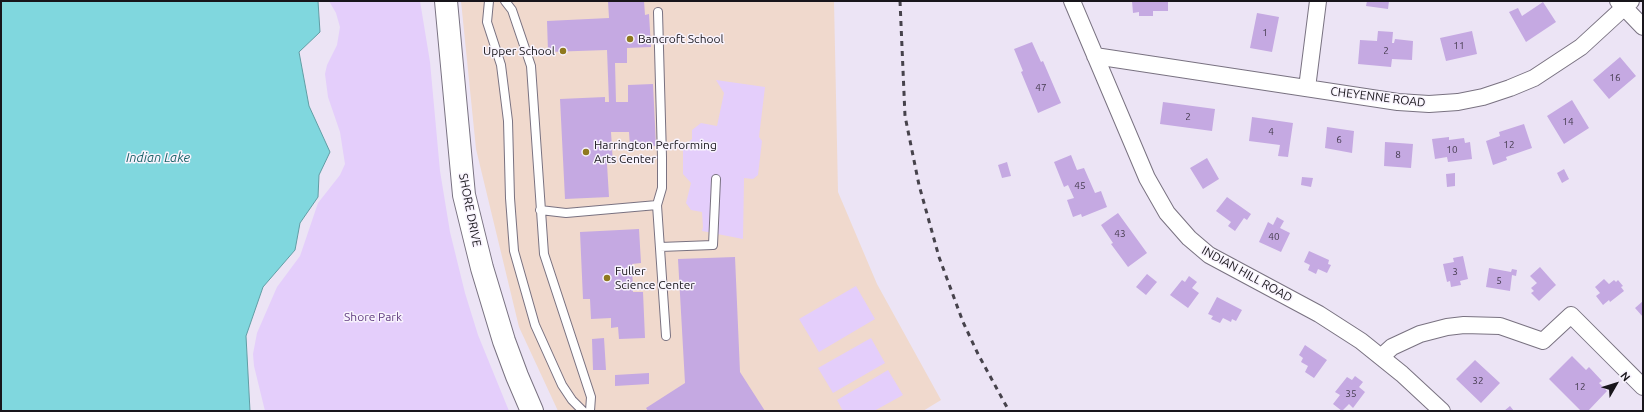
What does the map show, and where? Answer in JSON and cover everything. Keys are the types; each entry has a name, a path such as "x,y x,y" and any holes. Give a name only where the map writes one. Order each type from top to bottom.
{"main road":[{"name":"SHORE DRIVE","path":"446,1 464,195 482,268 504,341 532,411"}],"street":[{"name":"INDIAN HILL ROAD","path":"1072,1 1147,178 1168,213 1189,238 1209,255 1332,322 1361,341 1442,411"},
{"path":"1307,88 1318,1"},
{"name":"CHEYENNE ROAD","path":"1095,56 1398,102 1429,104 1458,102 1483,97 1510,88 1534,78 1558,64 1581,48 1625,3"},
{"path":"1625,3 1643,27"},
{"path":"1381,357 1392,347 1420,334 1447,327 1464,325 1500,326 1543,341 1571,316 1643,387"}],"lane":[{"path":"489,1 487,22 501,65 508,121 510,198 514,251 535,325 562,385 572,400 583,411"},
{"path":"505,1 512,10 531,66 544,254 591,397 590,411"},
{"path":"658,12 662,157 662,188 658,205 666,336"},
{"path":"660,246 713,245 716,179"},
{"path":"540,210 566,213 658,205"}],"shaded area":[{"name":"Bancroft School","path":"461,1 834,1 838,192 877,284 941,400 923,411 558,411 519,327 476,149"}],"green space":[{"name":"Shore Park","path":"329,1 420,1 430,62 440,171 450,232 465,293 478,335 509,411 265,411 254,366 253,354 257,333 277,287 300,256 318,203 340,175 345,164 340,132 328,97 325,74 327,65 337,45 340,27 336,13"},
{"path":"716,80 765,87 759,137 762,141 758,175 753,179 744,178 743,239 702,231 702,212 691,210 686,203 691,183 683,174 683,148 692,139 692,130 701,123 717,126 724,93"},
{"path":"856,286 875,319 819,352 799,319"},
{"path":"871,338 885,363 833,393 818,368"},
{"path":"888,370 903,395 874,411 843,411 837,400"}],"water":[{"name":"Indian Lake","path":"1,1 318,1 320,32 299,52 309,106 330,152 319,175 318,197 300,223 295,250 263,287 246,336 250,411 1,411"}],"building":[{"path":"608,1 644,1 645,15 649,14 651,47 627,48 627,63 615,63 616,102 628,102 628,85 653,84 656,146 630,147 629,132 611,132 613,164 607,164 609,197 565,199 560,99 605,97 605,102 609,102 607,50 548,52 547,21 609,18"},
{"path":"1132,1 1168,1 1168,11 1153,11 1153,16 1139,16 1139,12 1133,13"},
{"path":"1367,1 1389,1 1388,9 1366,6"},
{"path":"1543,2 1556,22 1526,42 1509,12 1518,8 1522,16"},
{"path":"1257,13 1279,17 1272,52 1250,48"},
{"path":"1378,31 1393,32 1392,43 1394,43 1395,39 1413,41 1412,60 1392,59 1391,67 1358,64 1360,40 1377,41"},
{"path":"1472,31 1477,54 1446,61 1440,38"},
{"path":"1032,42 1041,62 1043,61 1061,103 1038,113 1021,72 1023,71 1014,49"},
{"path":"1620,57 1636,76 1609,99 1593,80"},
{"path":"1572,100 1589,128 1564,144 1547,116"},
{"path":"1163,102 1215,109 1212,131 1160,124"},
{"path":"1252,117 1293,123 1288,157 1278,156 1280,145 1249,141"},
{"path":"1524,124 1532,148 1506,157 1507,160 1493,165 1486,141 1500,136 1499,132"},
{"path":"1327,127 1354,131 1352,153 1325,148"},
{"path":"1449,137 1449,140 1464,138 1465,143 1470,142 1472,159 1448,162 1447,157 1435,159 1432,139"},
{"path":"1385,142 1413,144 1411,168 1384,166"},
{"path":"1071,155 1077,170 1084,168 1095,193 1101,191 1107,207 1082,217 1081,214 1073,217 1067,200 1074,198 1068,185 1064,187 1054,162"},
{"path":"1207,158 1219,179 1203,189 1190,168"},
{"path":"1007,162 1011,176 1002,178 998,165"},
{"path":"1564,169 1569,179 1562,183 1557,173"},
{"path":"1455,173 1455,186 1447,187 1446,174"},
{"path":"1302,177 1313,178 1311,187 1301,185"},
{"path":"1227,197 1251,214 1247,220 1244,218 1235,231 1228,226 1231,222 1216,211"},
{"path":"1118,213 1147,253 1128,267 1111,244 1113,243 1101,225"},
{"path":"1277,217 1284,221 1280,228 1290,233 1281,252 1259,242 1268,222 1273,225"},
{"name":"Fuller Science Center","path":"639,229 641,263 632,264 633,292 643,292 645,338 619,339 618,327 611,328 611,318 591,319 590,299 583,299 580,232"},
{"path":"1309,251 1329,260 1328,264 1331,265 1327,273 1318,269 1316,274 1308,270 1310,265 1304,262"},
{"path":"1463,256 1468,279 1460,281 1461,285 1451,287 1450,281 1447,282 1443,264 1454,262 1453,258"},
{"path":"735,257 740,372 765,411 648,411 646,408 685,383 678,259"},
{"path":"1540,267 1556,285 1539,301 1531,293 1534,291 1531,288 1537,283 1530,276"},
{"path":"1489,268 1511,272 1512,269 1517,270 1516,276 1512,275 1510,291 1486,287"},
{"path":"1147,274 1157,282 1146,295 1136,287"},
{"path":"1189,276 1197,282 1192,288 1199,293 1188,308 1170,295 1182,280 1185,282"},
{"path":"1604,279 1609,284 1614,280 1616,282 1618,280 1623,286 1621,287 1624,291 1610,302 1609,300 1603,305 1596,296 1600,293 1595,287"},
{"path":"1217,297 1242,310 1236,321 1232,319 1231,322 1223,318 1220,323 1211,319 1213,316 1208,314"},
{"path":"1643,301 1643,317 1635,308"},
{"path":"604,338 606,370 593,370 592,339"},
{"path":"1305,345 1327,360 1314,378 1305,372 1308,366 1301,362 1303,358 1299,355"},
{"path":"1572,356 1586,370 1589,367 1602,381 1599,383 1607,391 1588,411 1581,411 1549,379"},
{"path":"1475,360 1500,383 1481,403 1456,379"},
{"path":"649,373 649,384 615,386 615,375"},
{"path":"1355,376 1363,382 1359,387 1365,392 1353,408 1349,404 1342,411 1333,404 1340,395 1335,392 1347,377 1352,380"},
{"path":"1510,406 1514,411 1504,411"}],"railway":[{"path":"900,1 905,116 919,185 939,257 963,322 978,354 1009,411"}],"place":[{"name":"Bancroft School","path":"630,39"},
{"name":"Upper School","path":"563,51"},
{"name":"Harrington Performing Arts Center","path":"586,152"},
{"name":"Fuller Science Center","path":"607,278"}]}
